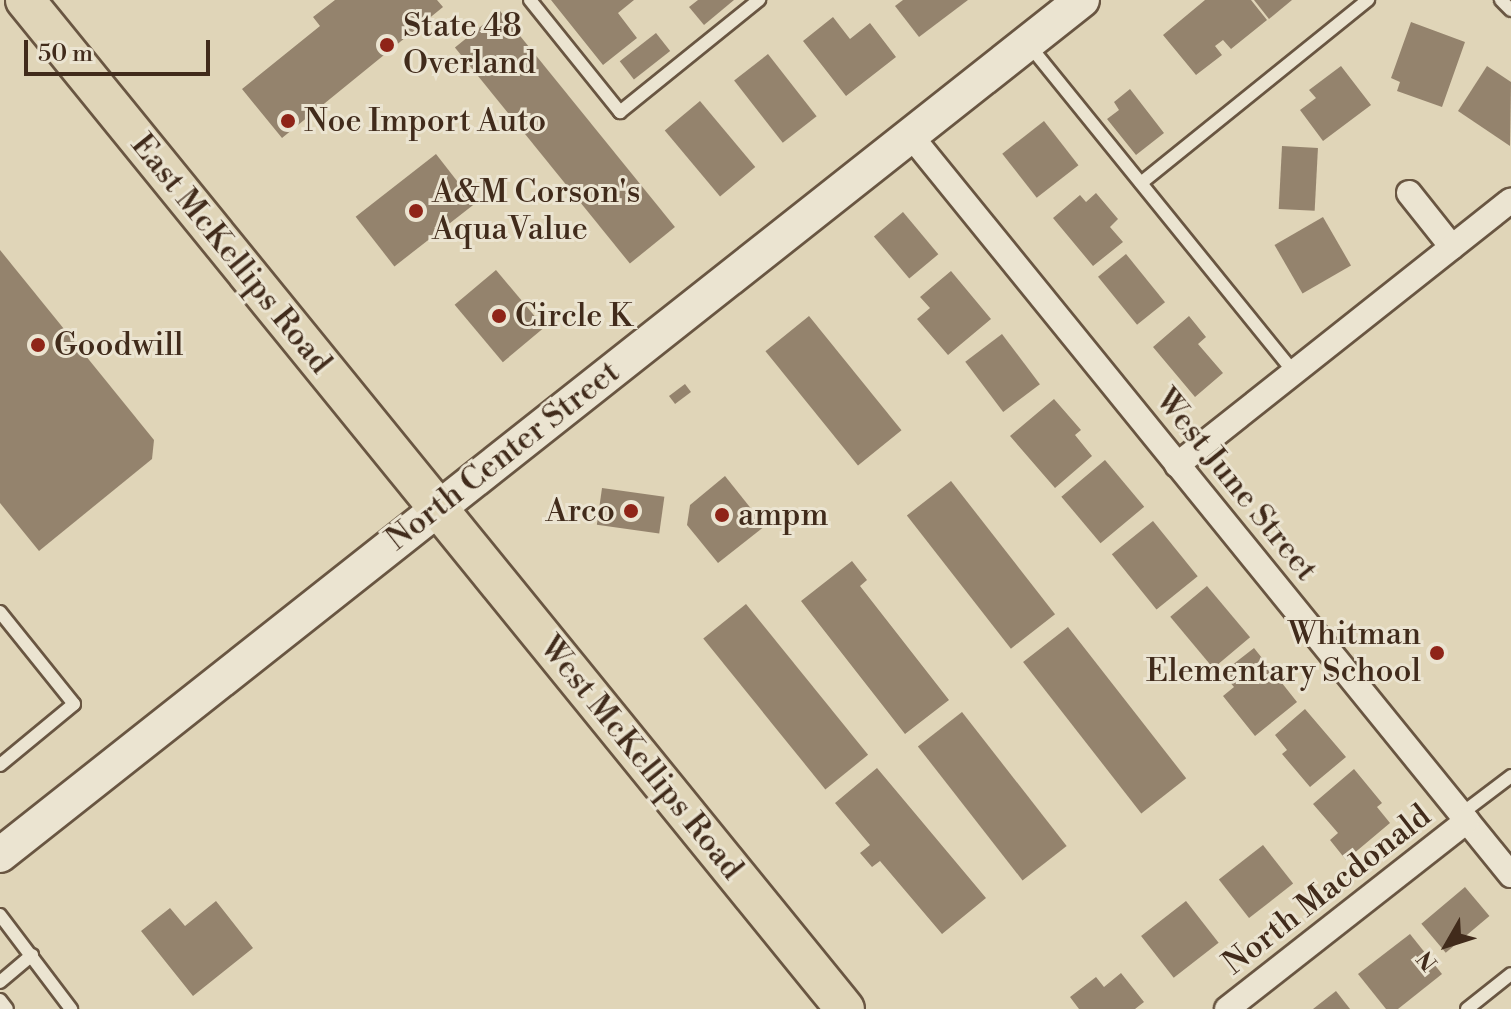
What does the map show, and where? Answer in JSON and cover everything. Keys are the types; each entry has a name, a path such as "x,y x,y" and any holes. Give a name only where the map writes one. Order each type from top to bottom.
{"main road":[{"name":"East McKellips Road","path":"25,0 437,507"},
{"name":"West McKellips Road","path":"437,507 845,1009"}],"street":[{"name":"North Center Street","path":"0,855 1082,0"},
{"name":"West June Street","path":"911,136 1511,875"},
{"path":"1409,193 1452,247"},
{"path":"1177,465 1511,200"},
{"name":"North Macdonald","path":"1227,1009 1464,817"}],"lane":[{"path":"530,0 620,112 759,0"},
{"path":"1141,183 1368,0"},
{"path":"1501,0 1511,10"},
{"path":"1028,43 1294,372"},
{"path":"0,612 74,704 0,765"},
{"path":"1464,817 1511,776"},
{"path":"0,915 71,1009"},
{"path":"0,982 32,955"},
{"path":"1467,1009 1511,974"},
{"path":"0,1000 7,1009"}],"building":[{"path":"335,0 437,0 443,7 282,138 242,89 320,26 313,17"},
{"path":"551,0 634,0 618,13 637,38 603,65"},
{"path":"698,0 734,0 704,25 689,7"},
{"path":"903,0 968,0 919,37 895,6"},
{"path":"1205,0 1251,0 1267,20 1231,49 1223,40 1215,46 1222,55 1196,75 1163,35"},
{"path":"1254,0 1292,0 1269,19"},
{"path":"500,11 675,227 630,264 455,48"},
{"path":"833,17 850,39 870,23 896,57 846,96 803,41"},
{"path":"1411,22 1465,42 1442,107 1397,91 1400,82 1391,78"},
{"path":"656,33 670,51 634,79 620,61"},
{"path":"768,54 817,116 783,143 734,80"},
{"path":"1341,66 1371,105 1323,141 1300,110 1316,98 1309,90"},
{"path":"1487,66 1511,82 1510,146 1458,111"},
{"path":"1130,89 1164,133 1136,155 1107,119 1119,110 1114,102"},
{"path":"700,101 755,167 720,196 665,131"},
{"path":"1044,121 1078,165 1037,198 1002,154"},
{"path":"1282,146 1318,148 1315,211 1279,209"},
{"name":"A&M Corson's AquaValue","path":"436,154 475,204 394,266 356,217"},
{"path":"1096,193 1118,219 1110,227 1123,242 1093,266 1053,218 1080,195 1086,202"},
{"path":"903,212 938,254 909,279 874,236"},
{"path":"1323,217 1351,265 1303,293 1275,245"},
{"name":"Goodwill","path":"0,250 154,440 152,459 39,551 0,503"},
{"path":"1126,254 1165,302 1137,325 1098,277"},
{"name":"Circle K","path":"496,270 544,327 503,362 455,305"},
{"path":"951,271 991,319 948,355 917,319 930,308 920,297"},
{"path":"809,316 902,430 858,465 765,351"},
{"path":"1189,316 1206,337 1198,344 1223,373 1195,397 1153,347"},
{"path":"1002,334 1040,384 1003,412 965,362"},
{"path":"685,384 691,392 675,404 669,396"},
{"path":"1054,399 1081,430 1075,435 1092,456 1055,488 1010,436"},
{"path":"1105,460 1144,507 1101,543 1061,497"},
{"name":"ampm","path":"725,476 765,526 718,563 687,525 690,505"},
{"path":"951,481 1055,614 1011,649 907,515"},
{"name":"Arco","path":"602,488 664,497 659,533 597,525"},
{"path":"1153,521 1198,576 1156,610 1112,554"},
{"path":"852,561 867,580 860,586 949,700 905,734 801,601"},
{"path":"1207,586 1250,637 1213,668 1170,617"},
{"path":"746,604 868,755 825,789 703,639"},
{"path":"1068,627 1186,778 1141,813 1023,662"},
{"path":"1254,648 1297,702 1255,736 1223,696 1234,687 1222,673"},
{"path":"1305,709 1346,757 1310,787 1282,754 1287,750 1275,735"},
{"path":"962,712 1067,846 1023,880 918,746"},
{"path":"877,768 986,898 942,934 880,861 872,867 860,853 870,845 835,803"},
{"path":"1354,769 1382,803 1377,807 1390,823 1346,860 1330,840 1338,833 1313,804"},
{"path":"1263,845 1293,884 1249,918 1219,879"},
{"path":"1465,887 1489,916 1446,953 1421,924"},
{"path":"216,901 253,948 193,996 141,931 170,908 185,926"},
{"path":"1186,901 1219,943 1174,978 1141,936"},
{"path":"1410,934 1442,974 1398,1009 1386,1009 1358,974"},
{"path":"1121,973 1144,1002 1135,1009 1079,1009 1070,997 1096,977 1104,987"},
{"path":"1336,991 1350,1009 1313,1009"}],"place":[{"name":"State 48 Overland","path":"387,45"},
{"name":"Noe Import Auto","path":"288,121"},
{"name":"A&M Corson's AquaValue","path":"416,211"},
{"name":"Circle K","path":"499,316"},
{"name":"Goodwill","path":"38,345"},
{"name":"Arco","path":"631,511"},
{"name":"ampm","path":"722,515"},
{"name":"Whitman Elementary School","path":"1437,653"}]}
